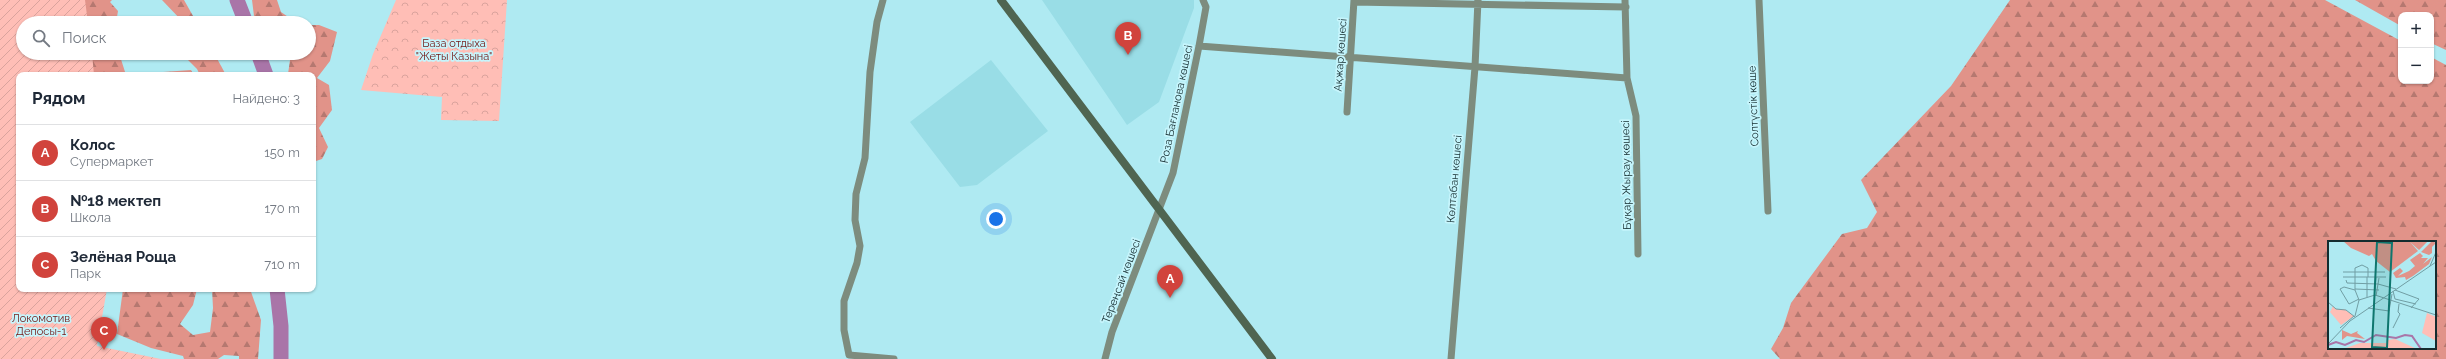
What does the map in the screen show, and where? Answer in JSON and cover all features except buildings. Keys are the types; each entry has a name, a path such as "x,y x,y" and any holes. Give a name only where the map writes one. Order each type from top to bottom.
{"main road":[{"path":"1001,0 1272,359"}],"street":[{"path":"883,0 877,22 870,72 865,158 856,194 855,220 860,246 857,263 844,301 844,330 848,357 894,359"},
{"name":"Роза Бағланова көшесі","path":"1160,211 1173,173 1199,46 1206,7 1203,0"},
{"name":"Солтүстік көше","path":"1760,0 1768,211"},
{"path":"1354,1 1625,4"},
{"name":"Ақжар көшесі","path":"1347,112 1354,1"},
{"name":"Көлтабан көшесі","path":"1451,359 1475,67 1478,2"},
{"name":"Бұқар Жырау көшесі","path":"1625,4 1626,78 1636,116 1638,254"},
{"path":"1199,46 1626,78"},
{"name":"Тереңсай көшесі","path":"1104,359 1112,332 1160,211"}],"shaded area":[{"path":"1042,0 1194,0 1194,8 1159,102 1127,125"},
{"path":"991,60 1048,131 977,185 960,187 910,122"}],"green space":[{"name":"Локомотив Депосы-1","path":"0,0 85,0 87,16 16,16 16,60 93,60 94,72 16,72 16,292 106,292 97,346 161,359 0,359"},
{"path":"75,0 112,0 110,2 118,11 117,16 76,16"},
{"path":"162,0 184,0 193,16 177,16"},
{"path":"252,0 277,0 281,12 287,16 254,16"},
{"name":"База отдыха \"Жеты Казына\"","path":"396,0 507,0 499,121 441,120 442,97 361,90 373,54"},
{"path":"2010,0 2325,0 2398,39 2398,84 2434,84 2434,59 2446,65 2446,359 1780,359 1771,349 1783,328 1791,303 1842,234 1867,228 1877,212 1861,180 1951,86"},
{"path":"2355,0 2446,0 2446,50 2434,44 2434,12 2398,12 2398,24"},
{"path":"316,25 337,32 330,61 317,78 329,85 332,110 319,128 328,147 322,159 316,161 316,72 288,72 290,60 316,60"},
{"path":"82,60 121,60 125,72 84,72"},
{"path":"188,60 218,60 224,72 198,72"},
{"path":"191,70 192,72 163,72"},
{"path":"123,292 196,292 193,305 180,324 193,335 210,332 213,308 212,292 251,292 261,320 258,359 239,359 239,356 224,355 218,359 184,359 183,356 151,348 117,334"}],"waterway":[{"path":"237,0 243,16"},
{"path":"261,60 265,72"},
{"path":"277,292 281,326 281,359"}],"place":[{"name":"№18 мектеп","path":"1128,55"},
{"name":"Колос","path":"1170,298"},
{"name":"Зелёная Роща","path":"104,350"}]}
